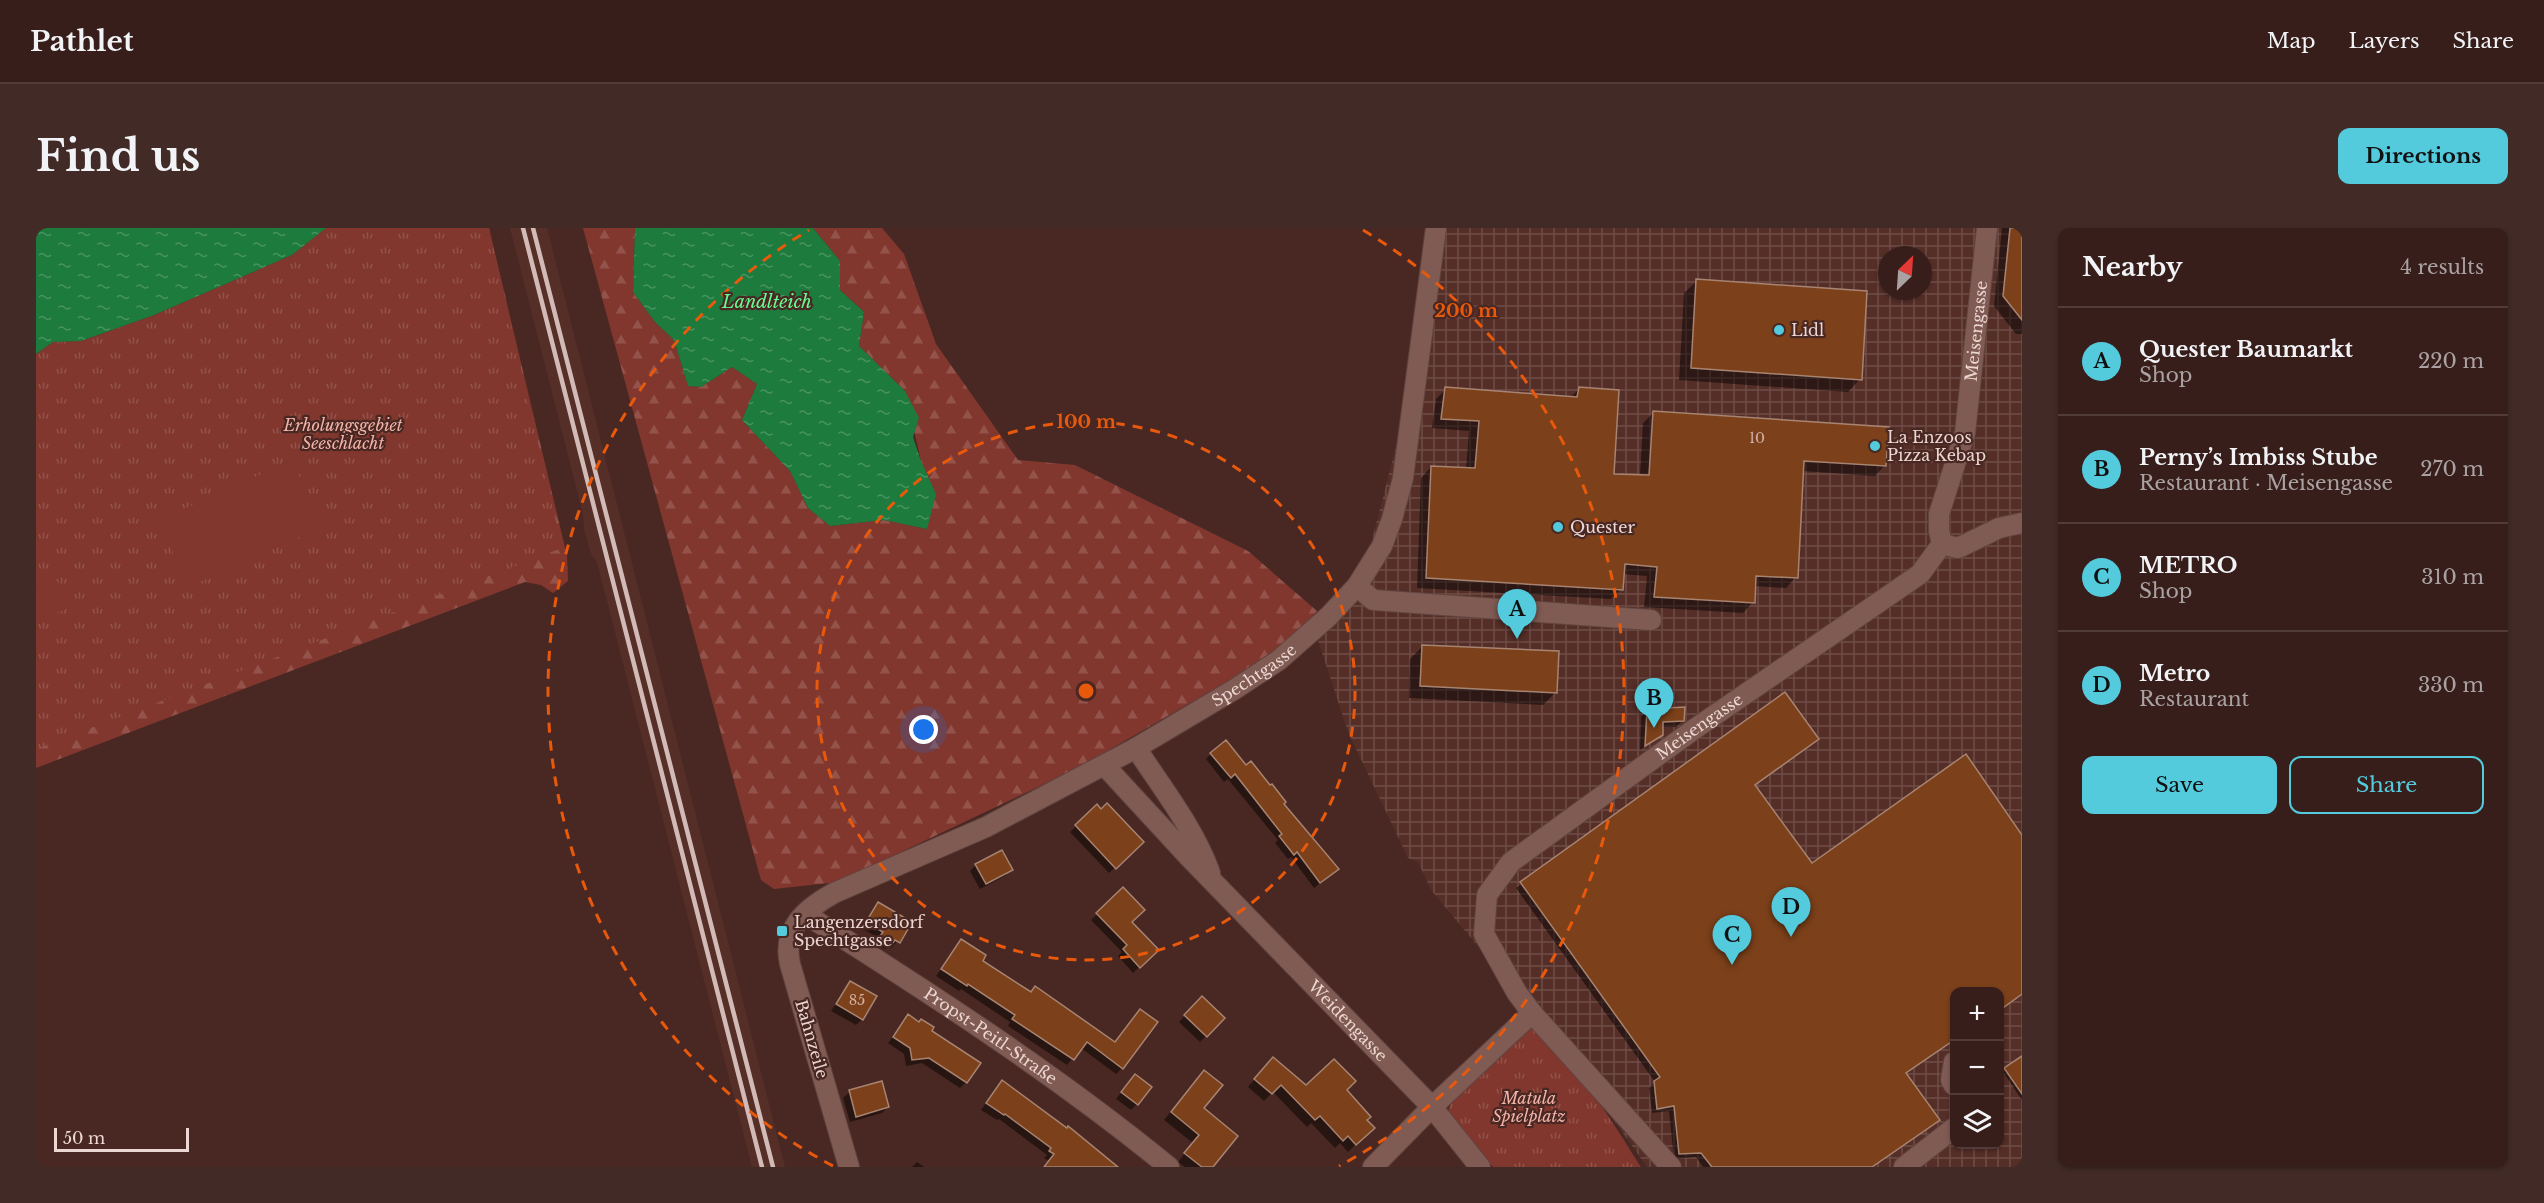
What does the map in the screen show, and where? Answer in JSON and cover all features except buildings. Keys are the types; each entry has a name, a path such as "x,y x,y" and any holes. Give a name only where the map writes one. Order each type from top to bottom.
{"street":[{"name":"Spechtgasse","path":"805,914 834,893 986,827 1136,748 1279,660 1329,616 1357,586 1382,546 1403,478 1436,228"},
{"name":"Meisengasse","path":"1671,1167 1532,1013 1517,993 1484,934 1487,896 1511,862 1693,730 1920,574 1942,544 1939,514 1965,433 1987,228"},
{"path":"1942,544 1958,548 1999,528 2022,523"},
{"path":"1357,586 1373,600 1651,620"},
{"name":"Weidengasse","path":"1136,748 1204,855 1212,879"},
{"name":"Weidengasse","path":"1105,766 1125,790 1432,1107 1480,1167"},
{"name":"Bahnzeile","path":"805,914 790,934 787,945 788,957 849,1167"},
{"name":"Propst-Peitl-Straße","path":"805,914 975,1022 1095,1109 1168,1167"},
{"path":"1373,1167 1432,1107 1532,1013"},
{"path":"1904,1167 1950,1131"}],"shaded area":[{"path":"510,228 547,228 785,1167 752,1167 597,562 591,554 584,529 583,514"},
{"path":"1425,228 2022,228 2022,1167 1647,1167 1564,1050 1431,890 1418,862 1408,858 1348,732 1312,622 1348,583 1370,548 1402,423"}],"green space":[{"name":"Erholungsgebiet Seeschlacht","path":"326,228 489,228 562,548 36,749 36,354 53,342 81,341 154,315 292,255"},
{"path":"489,228 567,556 568,581 553,593 541,585 525,582 36,768 36,676"},
{"path":"583,228 635,228 633,292 655,322 674,340 688,386 701,387 732,367 757,384 742,420 790,471 808,508 830,526 884,520 927,529 921,461 905,391 859,346 864,312 840,290 840,261 813,228 882,228 904,254 936,344 1018,460 1075,465 1248,551 1317,611 1293,638 1235,677 1078,768 838,882 774,889 761,880"},
{"path":"292,460 322,527 190,586 157,521"},
{"path":"57,581 71,606 36,624 36,592"},
{"name":"Matula Spielplatz","path":"1528,1028 1541,1034 1573,1067 1641,1167 1493,1167 1446,1115 1454,1097"}],"water":[{"path":"36,228 326,228 292,255 154,315 81,341 53,342 36,354"},
{"name":"Landlteich","path":"635,228 813,228 840,261 840,290 864,312 859,346 905,391 919,418 913,437 936,494 927,529 884,520 830,526 808,508 790,471 742,420 757,384 732,367 701,387 688,386 674,340 655,322 633,292"}],"railway":[{"path":"523,228 762,1167"},
{"path":"533,228 773,1167"}],"place":[{"name":"Lidl","path":"1779,330"},
{"name":"La Enzoos Pizza Kebap","path":"1875,446"},
{"name":"Quester","path":"1558,527"},
{"name":"Quester Baumarkt","path":"1517,639"},
{"name":"Perny’s Imbiss Stube","path":"1654,728"},
{"name":"Langenzersdorf Spechtgasse","path":"782,931"},
{"name":"Metro","path":"1791,937"},
{"name":"METRO","path":"1732,965"}]}
